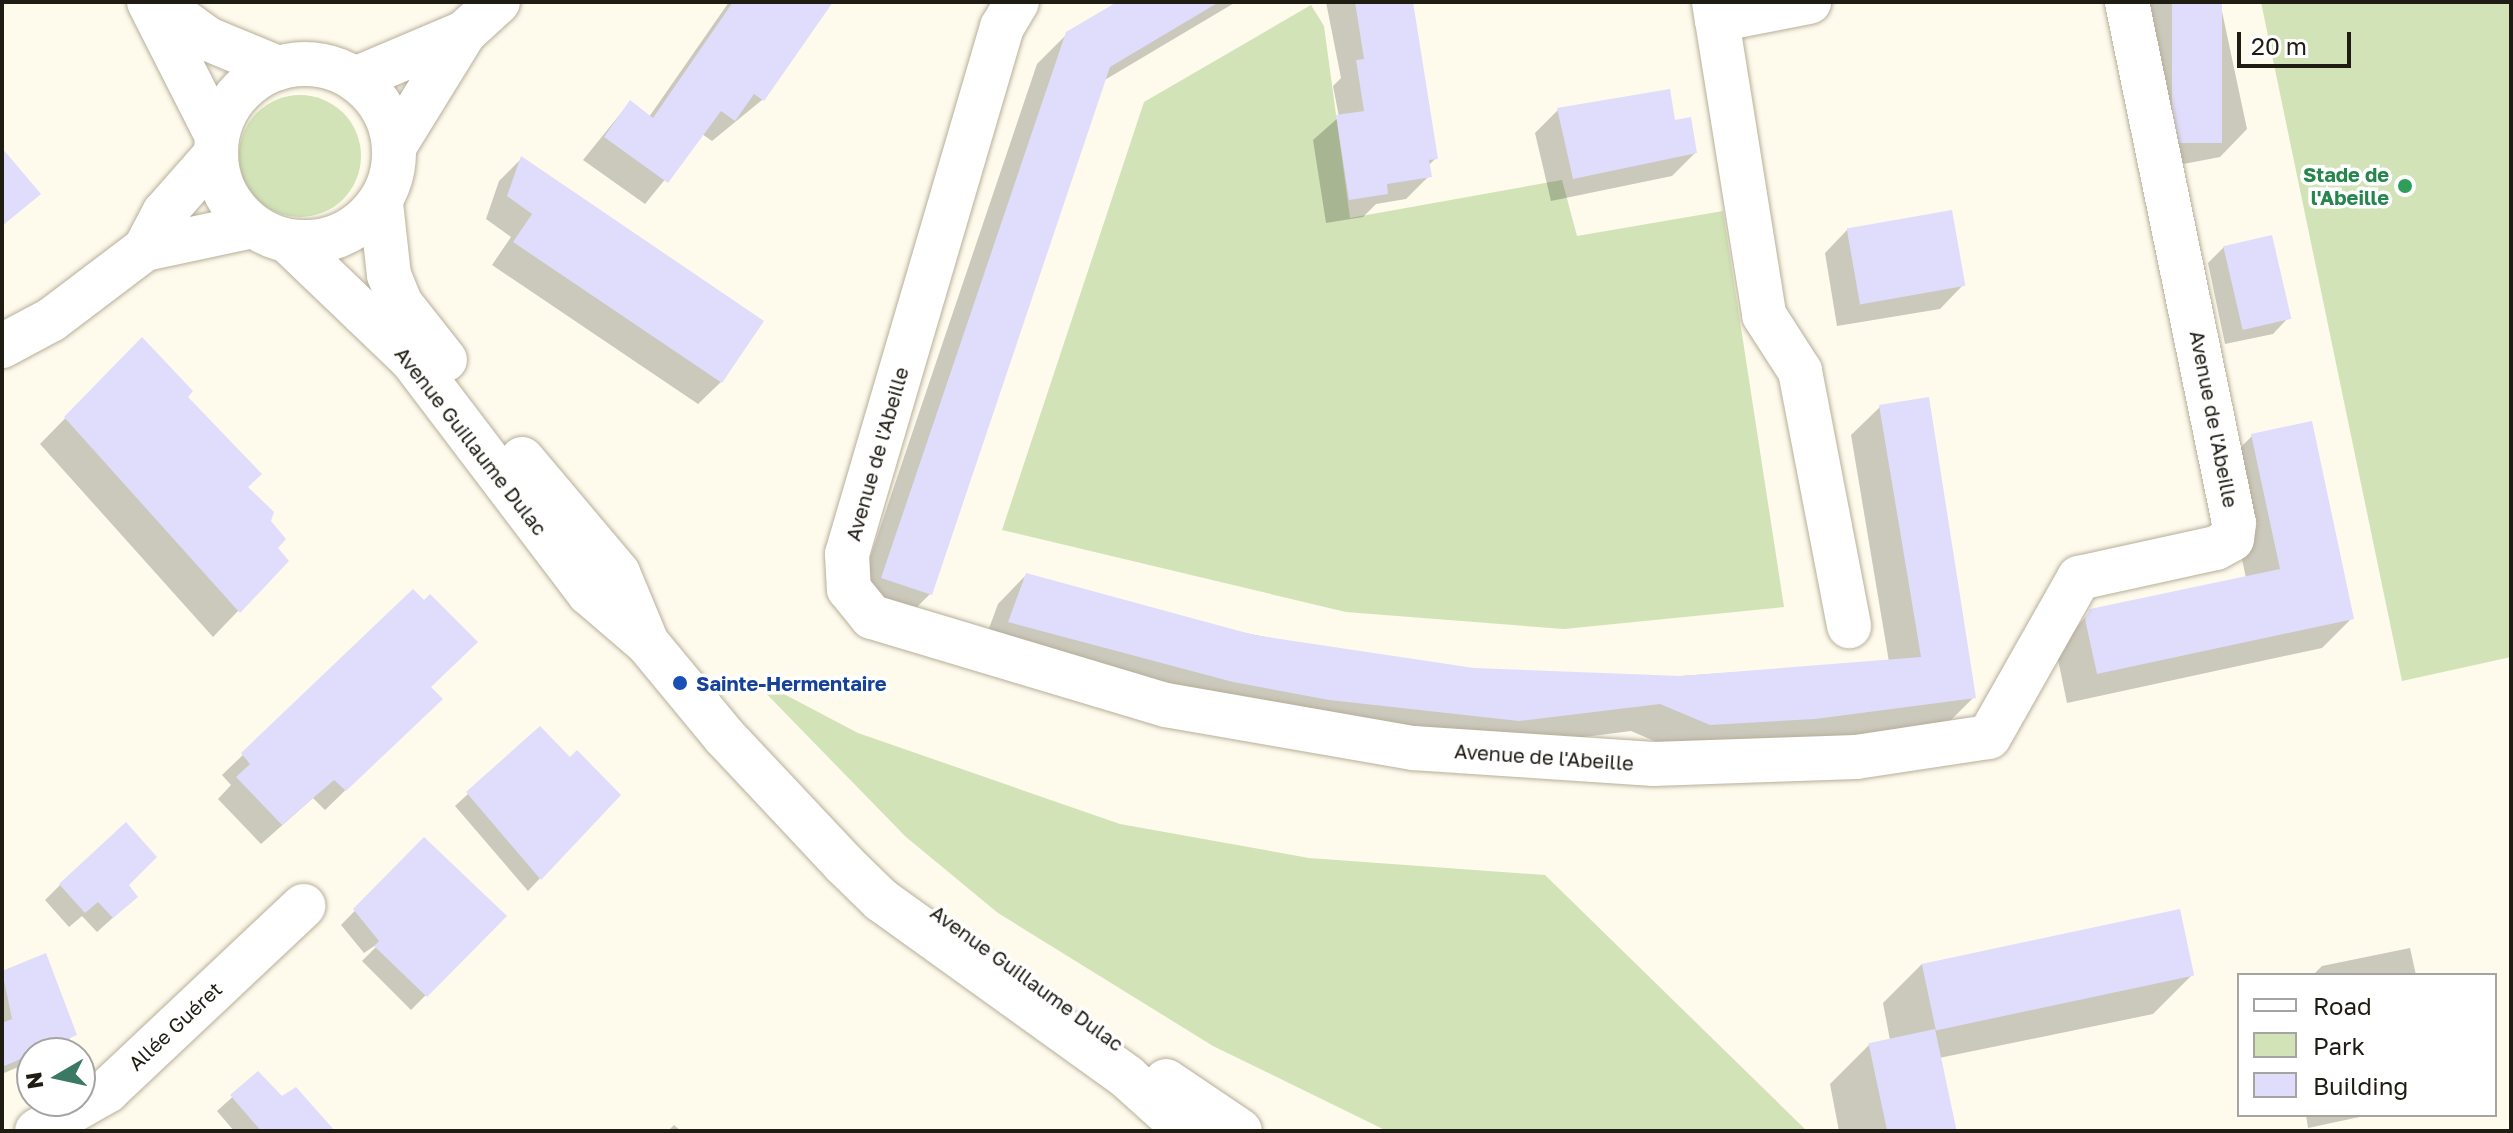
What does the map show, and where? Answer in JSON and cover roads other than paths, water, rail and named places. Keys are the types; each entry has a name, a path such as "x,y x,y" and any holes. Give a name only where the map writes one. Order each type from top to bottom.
{"street":[{"path":"149,2 216,145 225,195 270,234"},
{"path":"157,2 208,39 278,68"},
{"path":"394,147 464,33 498,2"},
{"name":"Avenue de l'Abeille","path":"1017,2 1002,27 847,554 849,589 872,617 1166,705 1413,748 1653,764 1856,757 1989,737 2079,578 2216,548 2232,539 2234,523 2127,2"},
{"path":"1809,2 1716,11 1764,315 1800,371 1849,626"},
{"path":"355,79 464,33"},
{"path":"2,346 51,320 145,249 164,213 216,145 238,93 278,68 305,64 331,67 355,79 388,121 394,147 392,176 381,203 356,228 324,241 270,234 145,249"},
{"name":"Avenue Guillaume Dulac","path":"381,203 389,275 401,304 618,573 648,644"},
{"name":"Avenue Guillaume Dulac","path":"270,234 412,360 589,593 648,644 724,736 881,900 1127,1077 1187,1131"},
{"name":"Avenue Guillaume Dulac","path":"812,827 1083,1014 1198,1107 1240,1131"},
{"name":"Allée Guéret","path":"37,1131 107,1091 303,906"}],"place":[{"name":"Stade de l'Abeille","path":"2405,186"},
{"name":"Sainte-Hermentaire","path":"680,683"}]}
